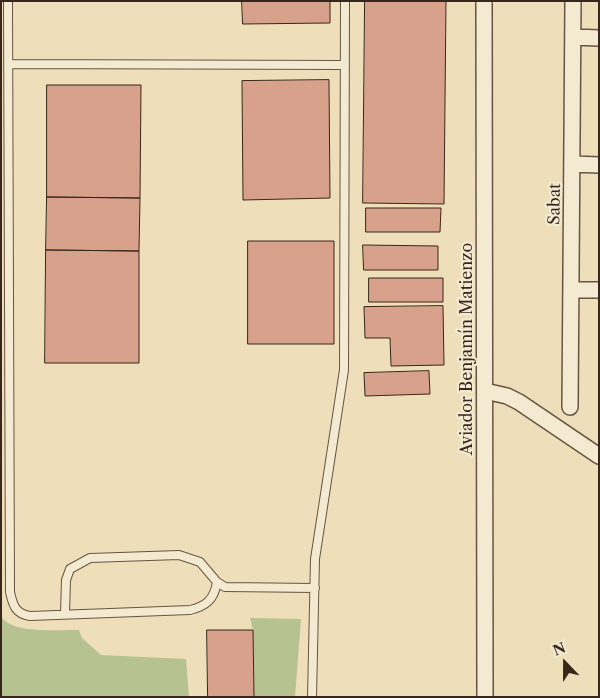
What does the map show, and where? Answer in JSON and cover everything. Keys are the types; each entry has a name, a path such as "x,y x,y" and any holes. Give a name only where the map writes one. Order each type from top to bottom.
{"street":[{"name":"Aviador Benjamín Matienzo","path":"484,1 485,697"},
{"name":"Sabat","path":"570,407 574,1"},
{"path":"573,37 599,38"},
{"path":"573,164 599,165"},
{"path":"572,290 599,290"},
{"path":"485,391 507,396 519,402 599,456"}],"lane":[{"path":"8,1 10,592 15,608 22,614 190,610 202,607 215,595 217,582"},
{"path":"312,697 315,588 321,514 344,370 345,1"},
{"path":"9,64 344,66"},
{"path":"66,613 66,580 70,569 90,558 188,556 200,562 217,582 234,588 315,588"}],"green space":[{"path":"1,616 7,622 25,629 79,630 82,638 101,655 186,659 189,697 1,697"},
{"path":"250,618 301,619 295,697 254,697 253,630"}],"building":[{"path":"242,1 330,1 330,23 243,24"},
{"path":"365,1 446,1 444,204 363,203"},
{"path":"329,80 330,198 243,200 242,81"},
{"path":"47,85 141,85 140,198 47,197"},
{"path":"47,197 140,198 139,251 46,250"},
{"path":"366,208 441,208 440,232 366,232"},
{"path":"248,241 334,241 334,344 248,344"},
{"path":"363,245 438,246 438,270 364,270"},
{"path":"46,250 139,251 139,363 45,363"},
{"path":"369,278 443,278 443,302 369,302"},
{"path":"443,306 444,365 391,366 390,338 365,338 364,307"},
{"path":"429,371 430,394 365,396 364,373"},
{"path":"207,630 253,630 254,697 208,697"}]}
